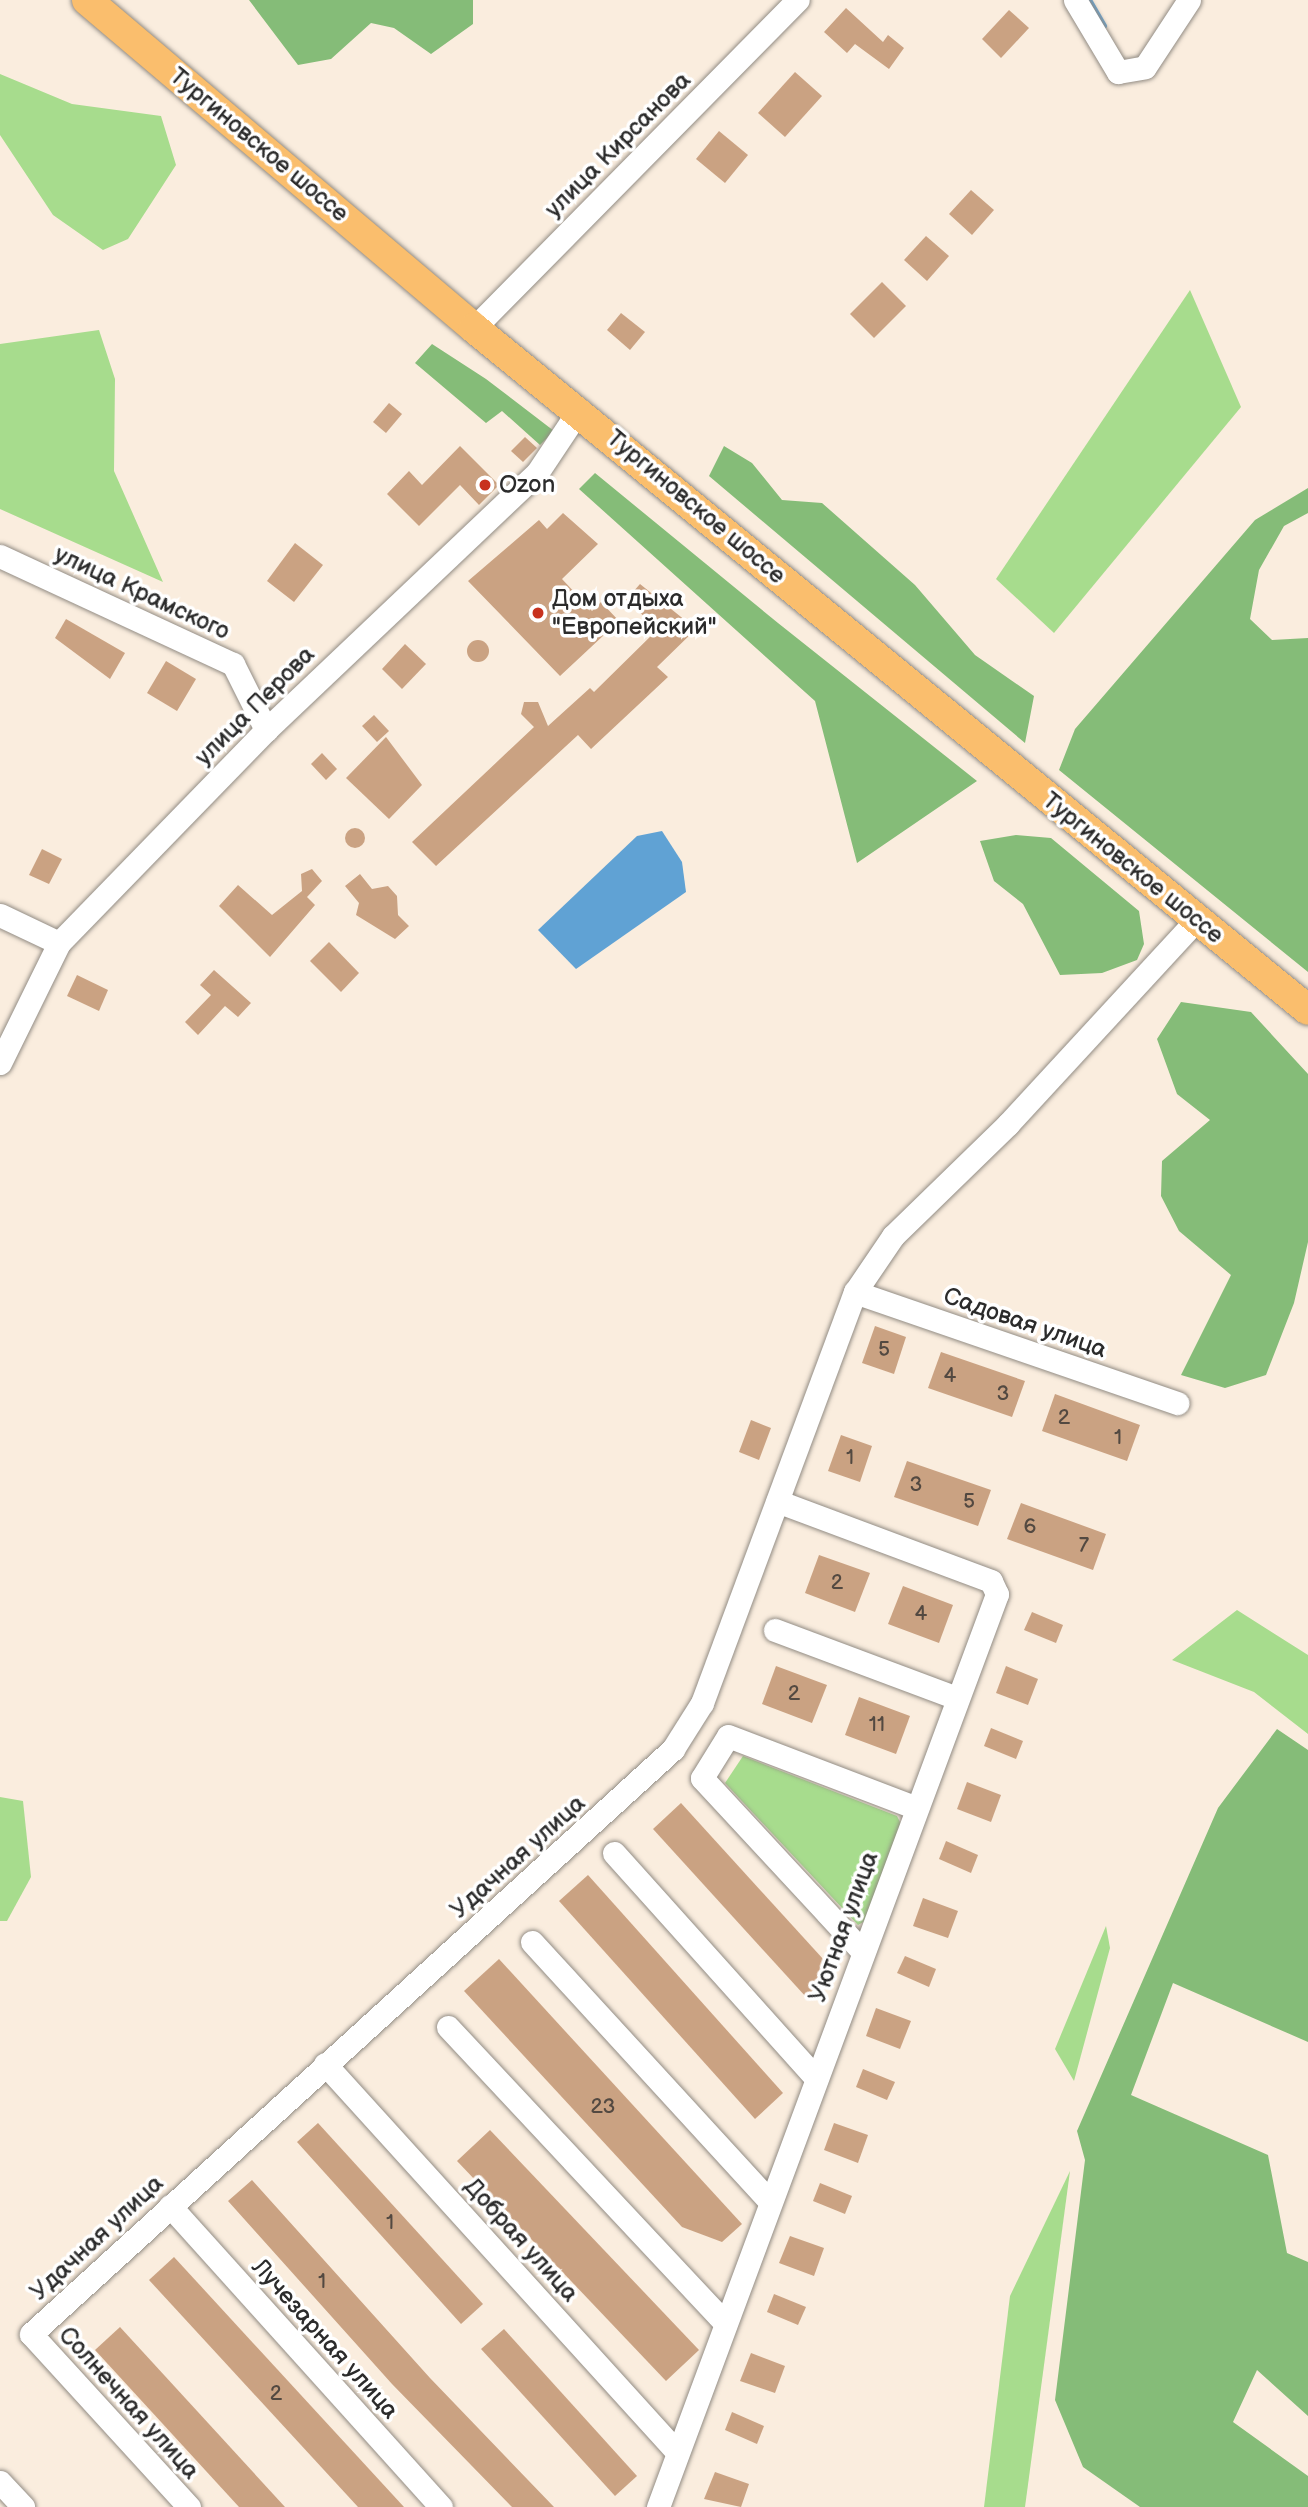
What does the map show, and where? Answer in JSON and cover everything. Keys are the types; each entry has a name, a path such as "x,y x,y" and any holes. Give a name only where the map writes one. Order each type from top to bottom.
{"main road":[{"name":"Тургиновское шоссе","path":"87,0 474,328 579,410 1308,1010"}],"street":[{"name":"улица Кирсанова","path":"474,328 798,0"},
{"path":"1075,0 1118,72 1145,66 1189,0"},
{"name":"улица Перова","path":"0,1063 59,943 266,730 537,473 579,410"},
{"name":"улица Крамского","path":"0,556 233,664 266,730"},
{"path":"0,915 59,943"},
{"name":"Удачная улица","path":"31,2334 673,1749 702,1703 855,1292 893,1236 1008,1124 1197,919"},
{"name":"Садовая улица","path":"855,1292 1177,1403"},
{"name":"Уютная улица","path":"658,2507 957,1698 995,1583 777,1501"},
{"path":"775,1630 957,1698"},
{"path":"863,1952 702,1778 728,1736 916,1808"},
{"path":"614,1853 816,2078"},
{"path":"532,1942 770,2202"},
{"path":"449,2027 725,2323"},
{"name":"Добрая улица","path":"325,2064 677,2452"},
{"name":"Лучезарная улица","path":"170,2206 441,2507"},
{"name":"Солнечная улица","path":"31,2334 189,2507"},
{"path":"0,2482 23,2507"}],"green space":[{"path":"249,0 473,0 473,24 431,54 394,28 371,23 331,59 298,65"},
{"path":"0,74 72,104 161,116 176,165 128,239 103,250 53,215 0,135"},
{"path":"1190,290 1241,407 1054,633 996,579"},
{"path":"99,330 115,379 114,471 163,582 0,509 0,344"},
{"path":"432,344 486,379 554,431 540,445 502,411 486,423 415,363"},
{"path":"724,446 752,463 782,500 822,503 915,585 975,655 1034,696 1025,743 709,476"},
{"path":"595,473 977,781 857,863 815,701 579,489"},
{"path":"1308,488 1308,513 1284,526 1259,570 1250,619 1272,640 1308,638 1308,972 1059,770 1075,729 1255,520"},
{"path":"1016,835 1051,838 1139,911 1144,944 1137,960 1102,973 1060,975 1023,904 994,881 980,841"},
{"path":"1181,1002 1251,1012 1308,1074 1308,1242 1294,1303 1266,1375 1225,1388 1181,1375 1231,1275 1179,1231 1161,1196 1162,1161 1210,1120 1177,1094 1157,1039"},
{"path":"1237,1610 1308,1655 1308,1734 1254,1692 1172,1660"},
{"path":"1277,1729 1308,1750 1308,2042 1173,1983 1131,2095 1268,2155 1287,2253 1308,2262 1308,2416 1257,2370 1233,2422 1308,2476 1308,2507 1140,2507 1083,2467 1055,2400 1085,2160 1077,2131 1218,1808"},
{"path":"743,1756 897,1816 904,1830 867,1920 858,1925 725,1783"},
{"path":"0,1797 23,1801 31,1877 7,1921 0,1921"},
{"path":"1106,1926 1110,1948 1074,2081 1055,2049"},
{"path":"1070,2171 1025,2507 984,2507 1010,2296"}],"water":[{"path":"662,831 682,862 686,892 576,969 538,930 637,836"}],"building":[{"path":"846,8 883,42 888,35 904,48 889,69 855,44 847,53 824,32"},
{"path":"1009,10 1029,28 1001,58 982,39"},
{"path":"795,72 822,96 785,137 758,113"},
{"path":"719,131 748,155 725,183 696,159"},
{"path":"971,190 994,210 972,235 949,214"},
{"path":"926,236 949,256 927,281 904,260"},
{"path":"882,282 906,306 874,338 850,314"},
{"path":"621,313 645,332 630,350 607,330"},
{"path":"389,403 402,414 386,433 373,422"},
{"path":"525,437 537,448 523,462 511,451"},
{"path":"460,446 499,485 479,505 460,485 419,526 387,494 409,471 422,485"},
{"path":"563,513 598,544 562,579 592,611 601,602 619,621 560,676 468,581 539,520 547,529"},
{"path":"295,543 323,565 294,602 267,581"},
{"path":"640,584 696,629 657,667 668,677 591,749 578,735 436,866 412,842 534,727 521,714 524,702 538,702 548,726 590,688 594,692 658,629 626,600"},
{"path":"66,619 125,653 110,679 55,638"},
{"path":"478,640 486,643 489,651 486,659 478,662 470,659 467,651 470,643"},
{"path":"405,644 426,664 402,689 382,669"},
{"path":"166,661 196,679 177,711 147,693"},
{"path":"374,715 389,731 377,742 362,726"},
{"path":"386,737 422,785 389,819 346,778"},
{"path":"322,753 337,769 326,780 311,764"},
{"path":"355,828 362,831 365,838 362,845 355,848 348,845 345,838 348,831"},
{"path":"42,849 62,859 49,884 29,875"},
{"path":"312,869 322,881 307,897 315,905 270,957 219,906 238,885 272,915 302,891 301,874"},
{"path":"360,874 372,889 388,886 397,896 398,915 409,926 395,939 356,915 359,903 345,886"},
{"path":"329,942 359,973 341,992 310,961"},
{"path":"214,970 251,1003 238,1017 225,1006 198,1035 185,1022 211,995 200,985"},
{"path":"77,975 108,990 99,1011 67,996"},
{"path":"875,1326 906,1337 894,1374 862,1363"},
{"path":"941,1352 1025,1381 1012,1417 928,1388"},
{"path":"1055,1394 1140,1425 1127,1461 1042,1431"},
{"path":"751,1420 771,1428 759,1460 739,1452"},
{"path":"841,1435 872,1446 860,1482 828,1471"},
{"path":"907,1461 991,1490 978,1526 894,1497"},
{"path":"1021,1503 1106,1534 1093,1570 1007,1539"},
{"path":"819,1555 870,1573 855,1612 805,1593"},
{"path":"903,1586 953,1605 939,1643 888,1624"},
{"path":"1032,1612 1063,1625 1056,1643 1024,1630"},
{"path":"776,1666 827,1685 812,1723 762,1704"},
{"path":"1006,1666 1038,1679 1028,1705 996,1693"},
{"path":"859,1697 910,1716 896,1754 845,1735"},
{"path":"991,1728 1023,1741 1016,1759 984,1746"},
{"path":"967,1782 1001,1795 991,1822 957,1809"},
{"path":"681,1803 834,1971 806,1997 653,1829"},
{"path":"946,1841 978,1855 971,1873 939,1859"},
{"path":"588,1875 783,2093 755,2119 559,1901"},
{"path":"923,1898 958,1911 948,1938 913,1926"},
{"path":"905,1956 936,1969 929,1987 897,1973"},
{"path":"499,1959 742,2224 722,2242 682,2227 464,1991"},
{"path":"876,2008 911,2021 900,2049 866,2036"},
{"path":"863,2069 895,2082 887,2100 856,2087"},
{"path":"318,2123 483,2304 461,2324 297,2142"},
{"path":"834,2123 868,2135 858,2163 824,2150"},
{"path":"490,2130 699,2350 666,2381 457,2161"},
{"path":"252,2180 430,2378 554,2507 512,2507 392,2384 228,2201"},
{"path":"820,2183 852,2196 845,2214 813,2201"},
{"path":"790,2236 824,2248 814,2276 779,2263"},
{"path":"174,2257 404,2507 358,2507 149,2280"},
{"path":"774,2294 806,2307 798,2325 767,2312"},
{"path":"120,2327 285,2507 239,2507 95,2350"},
{"path":"504,2329 637,2476 615,2496 481,2349"},
{"path":"751,2353 785,2366 775,2393 740,2381"},
{"path":"732,2412 764,2426 757,2444 725,2430"},
{"path":"715,2472 749,2484 741,2507 704,2499"}],"waterway":[{"path":"1089,0 1104,26"}],"place":[{"name":"Ozon","path":"485,485"},
{"name":"Дом отдыха \"Европейский\"","path":"538,613"}]}
